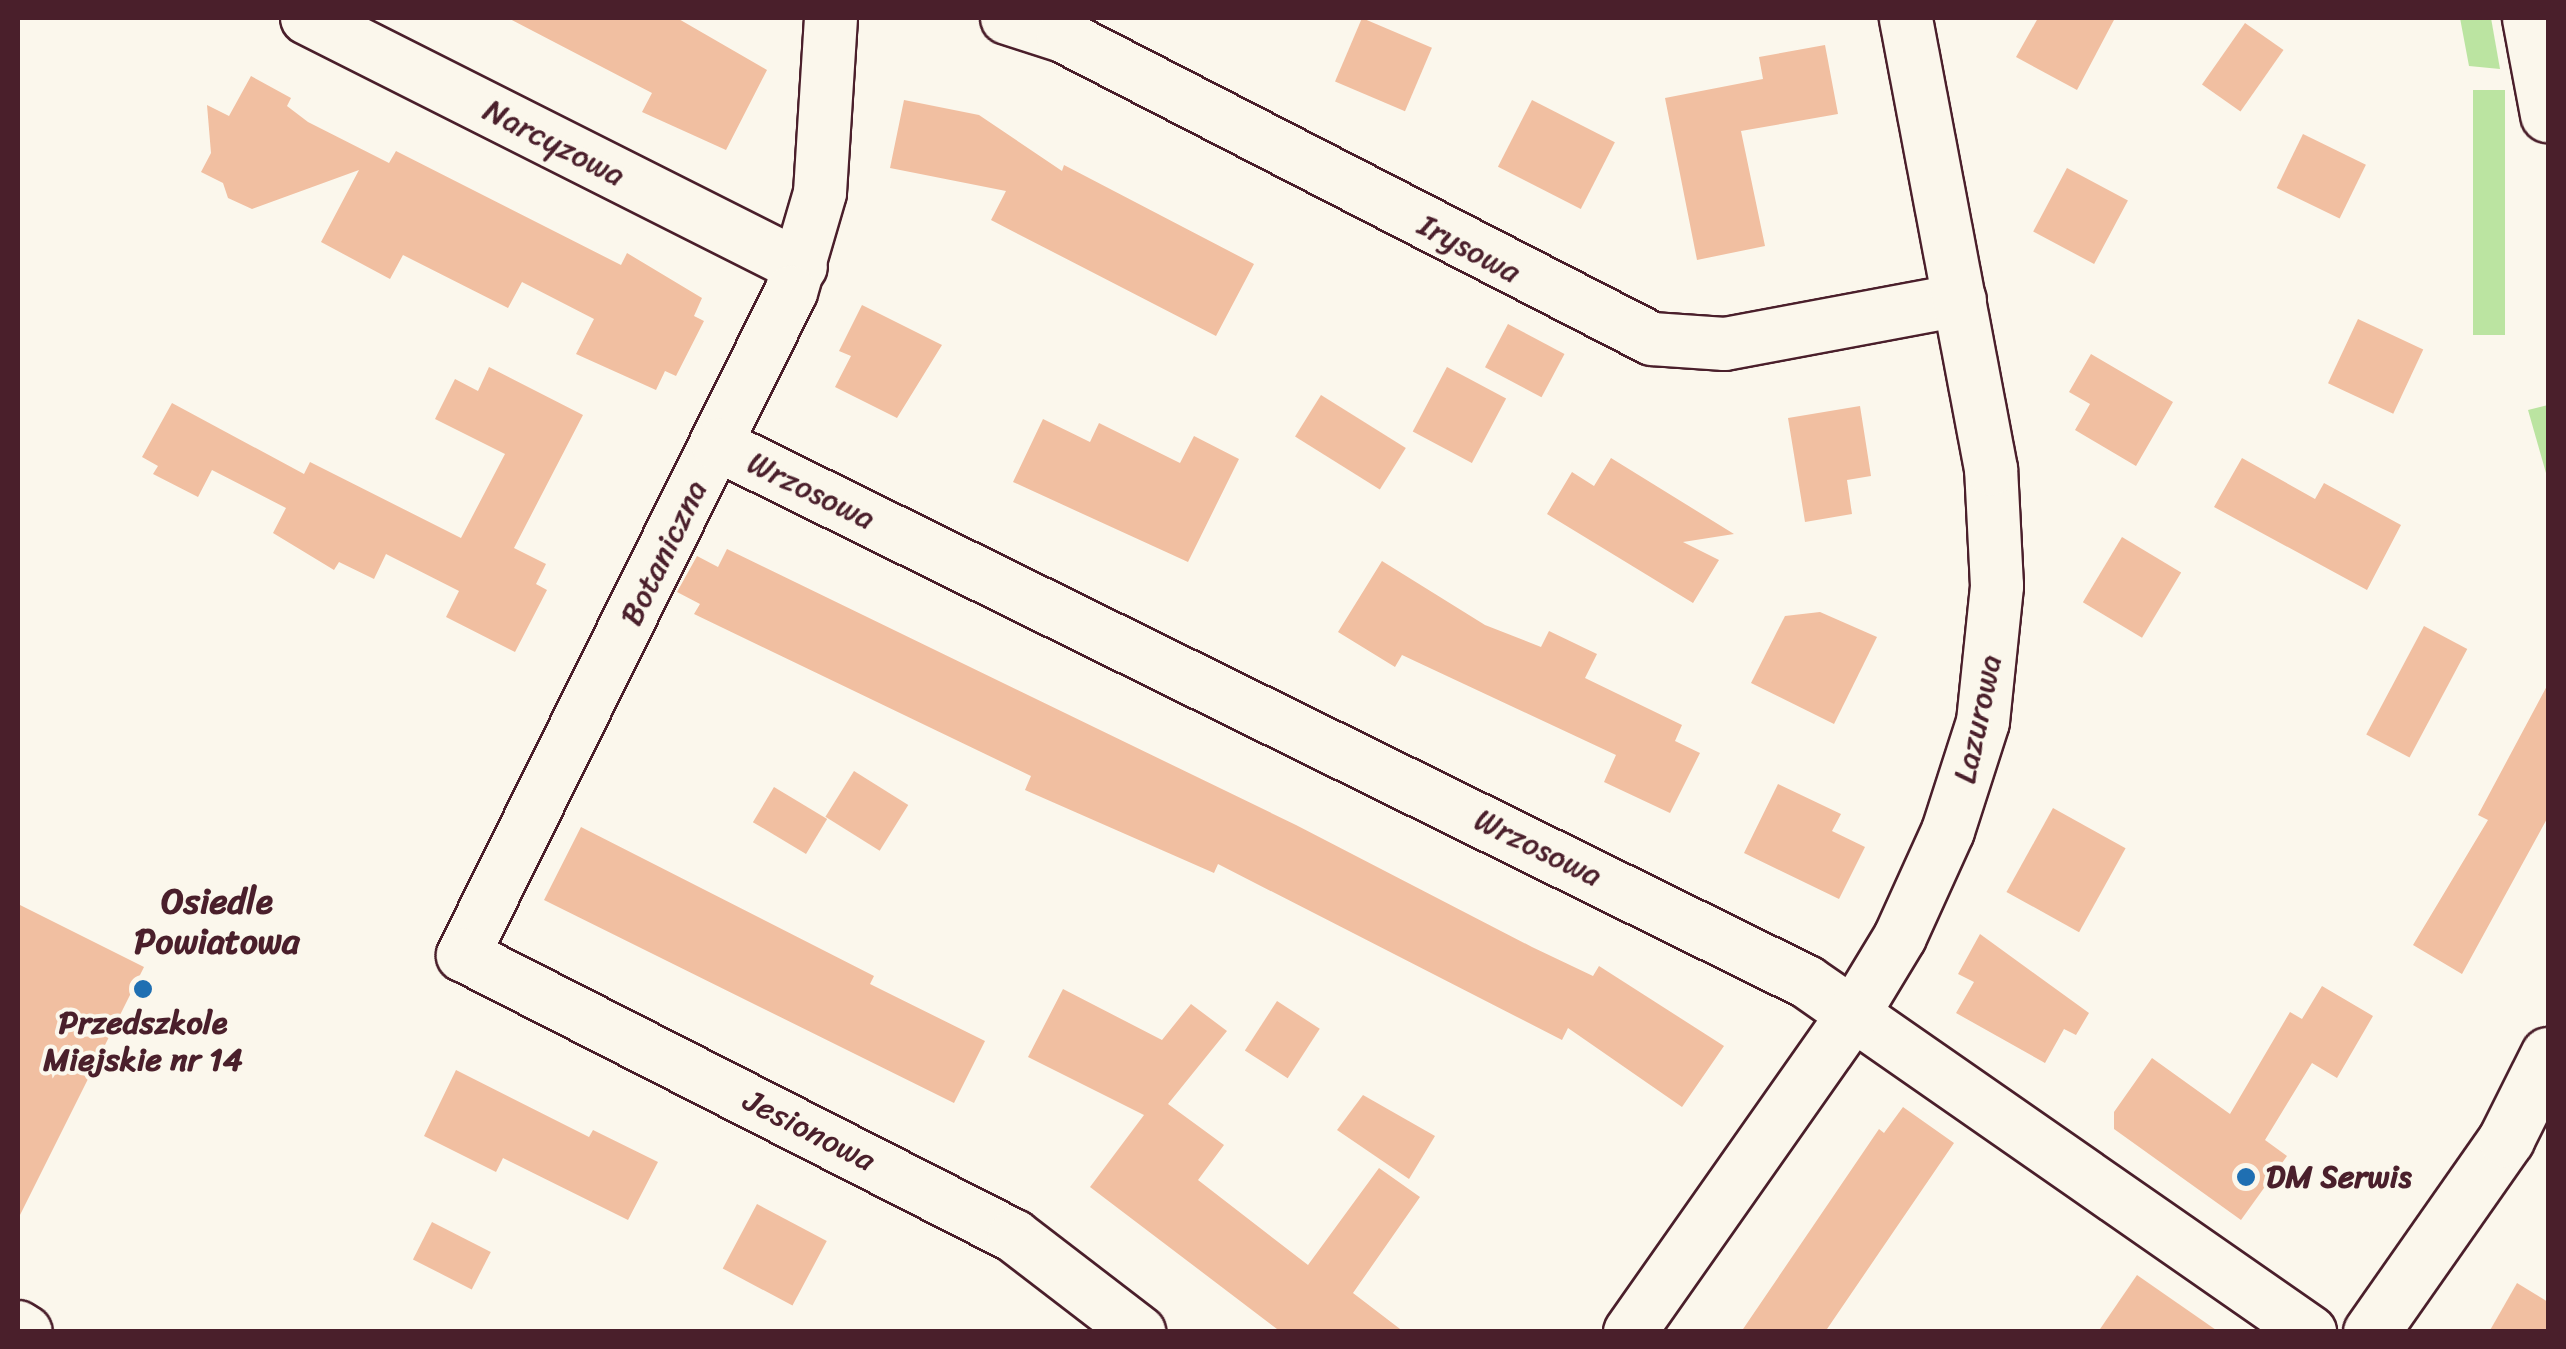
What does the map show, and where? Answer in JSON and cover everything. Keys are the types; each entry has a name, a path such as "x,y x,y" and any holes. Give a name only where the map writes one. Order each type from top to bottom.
{"street":[{"name":"Narcyzowa","path":"307,18 801,267"},
{"name":"Botaniczna","path":"463,955 718,445 801,267 824,164 831,18"},
{"name":"Irysowa","path":"1007,18 1064,36 1652,339 1725,344 1960,300"},
{"name":"Lazurowa","path":"1630,1332 1854,1013 1934,867 1962,797 1991,680 1995,512 1960,300 1906,18"},
{"path":"2530,18 2548,114"},
{"name":"Wrzosowa","path":"718,445 1786,970 1854,1013 2310,1332"},
{"name":"Jesionowa","path":"463,955 1014,1236 1139,1332"},
{"path":"2371,1332 2506,1139 2548,1055"},
{"path":"2506,1139 2548,1101"},
{"path":"18,1327 26,1332"}],"green space":[{"path":"2460,18 2491,18 2500,69 2469,66"},
{"path":"2473,90 2505,90 2505,335 2473,335"},
{"path":"2548,405 2548,480 2528,410"}],"building":[{"path":"508,18 677,18 767,70 726,150 642,112 652,93"},
{"path":"1362,18 1432,48 1405,111 1335,82"},
{"path":"2038,18 2115,18 2077,90 2016,57"},
{"path":"2245,23 2284,50 2240,111 2202,84"},
{"path":"1825,45 1838,114 1741,131 1765,246 1697,260 1665,98 1763,79 1759,57"},
{"path":"251,76 291,98 287,106 308,122 389,163 396,151 621,265 627,253 702,298 694,316 704,321 676,376 665,371 656,390 576,354 594,319 522,282 508,308 403,255 390,279 321,242 359,170 252,209 228,198 223,183 201,172 211,153 207,105 229,116"},
{"path":"904,100 979,115 1062,171 1064,165 1254,264 1216,336 991,220 1006,191 890,168"},
{"path":"1532,100 1615,142 1581,209 1498,167"},
{"path":"2303,134 2366,165 2340,219 2277,188"},
{"path":"2067,168 2128,200 2094,264 2033,232"},
{"path":"862,305 942,345 897,418 835,387 851,356 839,351"},
{"path":"2358,319 2423,349 2393,414 2328,383"},
{"path":"1508,324 1565,354 1542,397 1485,367"},
{"path":"2091,354 2173,402 2136,466 2075,430 2090,404 2069,392"},
{"path":"489,367 583,415 514,548 546,564 536,584 547,590 515,652 446,617 459,591 386,554 374,579 339,562 334,570 273,533 286,508 212,470 198,497 153,474 158,466 142,457 172,403 304,474 310,462 461,538 505,454 435,419 455,379 478,391"},
{"path":"1447,367 1506,398 1472,463 1413,431"},
{"path":"1321,395 1406,448 1380,490 1295,437"},
{"path":"1860,406 1871,476 1847,480 1852,514 1805,522 1788,418"},
{"path":"1043,419 1090,442 1099,423 1180,463 1194,436 1239,459 1188,562 1013,482"},
{"path":"1611,458 1734,534 1683,542 1719,560 1693,603 1547,514 1572,472 1594,486"},
{"path":"2242,458 2315,499 2324,483 2401,525 2367,590 2214,507"},
{"path":"2122,537 2181,573 2142,638 2083,602"},
{"path":"727,549 1296,825 1532,947 1593,976 1599,966 1724,1046 1682,1107 1568,1028 1562,1040 1218,864 1214,873 1025,790 1031,776 694,614 700,604 677,592 697,556 718,567"},
{"path":"1382,561 1485,625 1541,647 1549,631 1597,654 1585,678 1682,725 1675,741 1700,753 1670,813 1604,782 1616,755 1402,655 1395,667 1338,632"},
{"path":"1820,612 1877,637 1834,724 1751,683 1785,616"},
{"path":"2424,626 2467,649 2410,758 2366,735"},
{"path":"2548,684 2548,817 2462,974 2413,945 2488,820 2478,815"},
{"path":"854,771 908,805 880,851 825,817"},
{"path":"1778,784 1841,814 1832,831 1865,847 1839,899 1744,853"},
{"path":"774,787 827,819 806,854 753,822"},
{"path":"2053,808 2126,848 2079,932 2006,892"},
{"path":"581,827 874,976 870,984 985,1041 954,1103 544,900"},
{"path":"18,904 144,967 18,1219"},
{"path":"1980,934 2089,1013 2076,1035 2064,1029 2045,1063 1956,1013 1974,982 1958,974"},
{"path":"2322,986 2373,1016 2337,1078 2312,1063 2265,1140 2287,1156 2241,1220 2114,1129 2114,1112 2152,1058 2230,1114 2290,1012 2302,1019"},
{"path":"1063,989 1162,1040 1191,1004 1227,1031 1168,1104 1224,1145 1198,1180 1308,1265 1379,1168 1420,1197 1353,1293 1404,1332 1281,1332 1090,1187 1144,1115 1028,1057"},
{"path":"1277,1001 1320,1029 1288,1078 1245,1050"},
{"path":"456,1070 589,1137 593,1130 658,1162 628,1220 503,1158 496,1172 424,1136"},
{"path":"1363,1095 1435,1136 1409,1179 1337,1130"},
{"path":"1903,1107 1954,1143 1825,1332 1741,1332 1879,1129 1884,1133"},
{"path":"757,1204 827,1241 792,1306 723,1268"},
{"path":"432,1222 491,1252 472,1289 413,1259"},
{"path":"2137,1275 2219,1332 2098,1332"},
{"path":"2517,1283 2548,1302 2548,1332 2489,1332"}],"place":[{"name":"Przedszkole Miejskie nr 14","path":"143,989"},
{"name":"DM Serwis","path":"2246,1177"}],"district":[{"name":"Osiedle Powiatowa","path":"217,921"}]}
